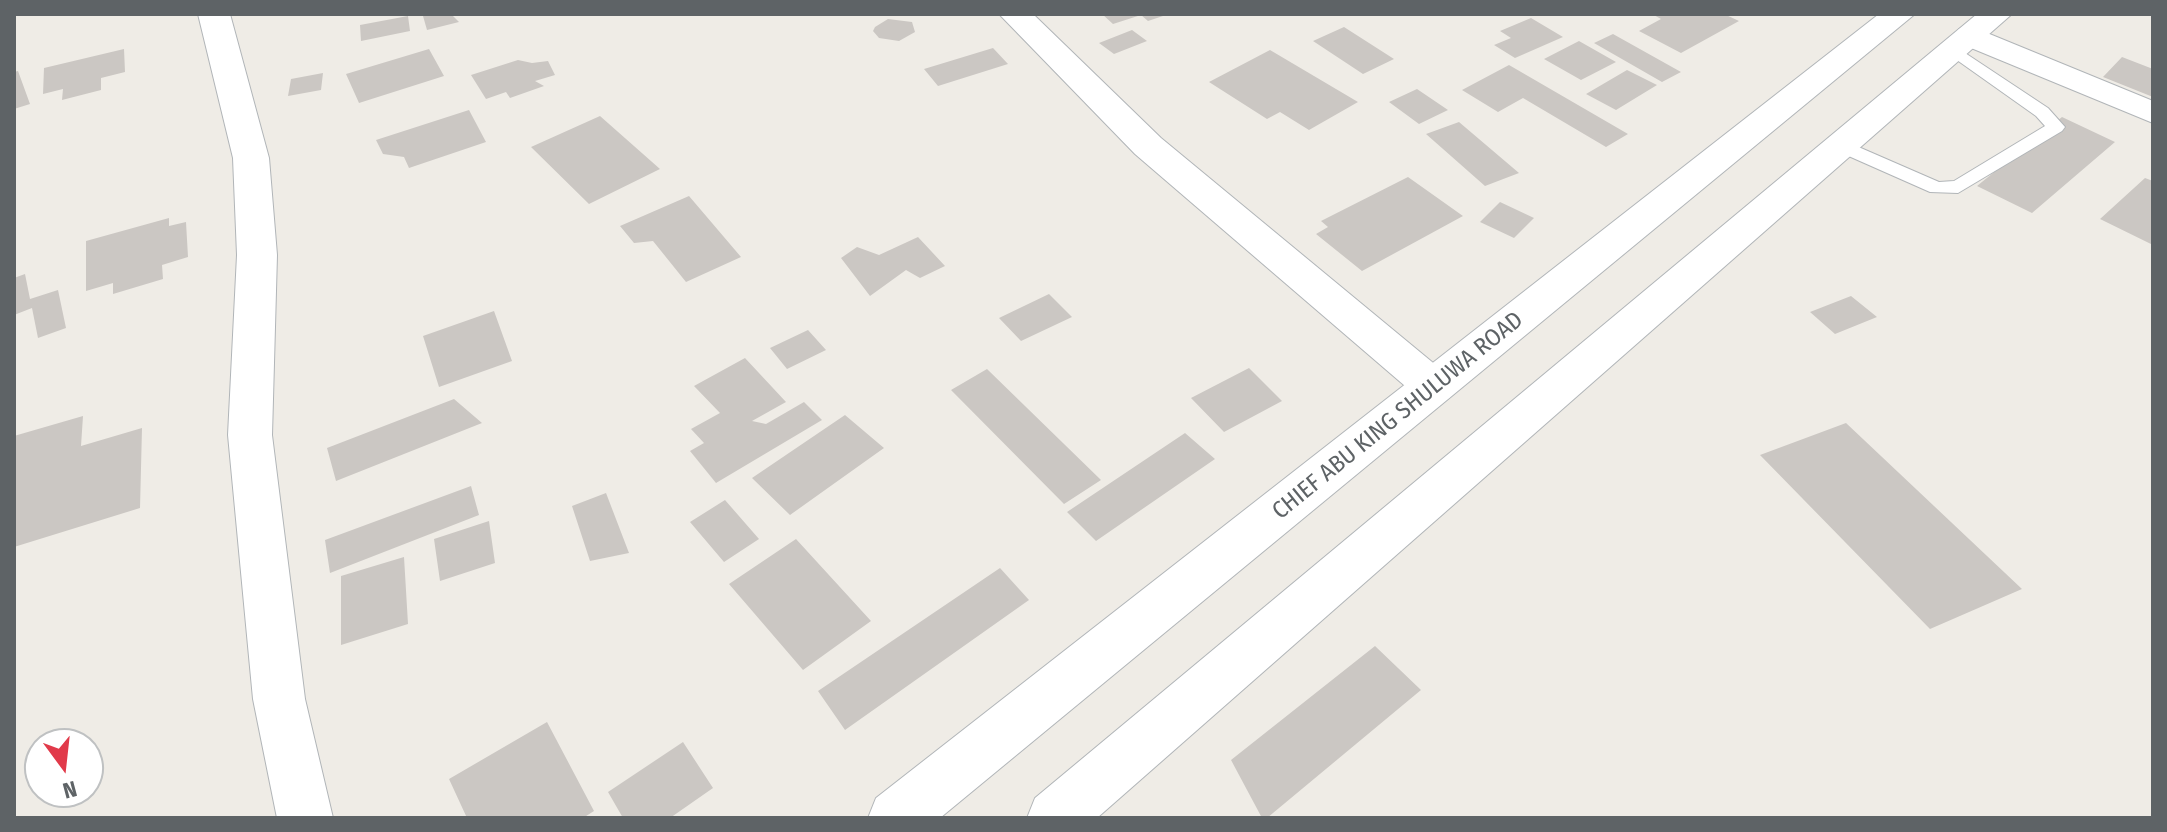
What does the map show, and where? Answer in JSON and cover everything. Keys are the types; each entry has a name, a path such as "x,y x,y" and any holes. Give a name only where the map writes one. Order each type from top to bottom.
{"street":[{"path":"214,14 251,158 257,255 250,435 279,699 305,818"},
{"path":"1015,14 1050,45 1148,146 1434,387"},
{"name":"CHIEF ABU KING SHULUWA ROAD","path":"896,818 1899,14"},
{"path":"1055,818 1973,33 2153,113"}],"lane":[{"path":"1841,146 1937,188 1949,188 1958,187 2056,127 1973,33"}],"building":[{"path":"451,14 459,22 427,30 423,16"},
{"path":"1102,14 1166,15 1148,21 1141,15 1113,24"},
{"path":"1652,14 1724,14 1739,21 1681,53 1639,31 1661,19"},
{"path":"408,16 410,31 361,41 360,25"},
{"path":"1531,18 1563,37 1515,58 1494,45 1511,38 1500,31"},
{"path":"888,19 912,22 915,32 899,41 879,38 873,31"},
{"path":"1344,27 1394,59 1363,74 1313,41"},
{"path":"1132,30 1147,41 1114,54 1099,43"},
{"path":"1613,34 1681,72 1662,82 1594,43"},
{"path":"1579,41 1616,62 1581,80 1544,59"},
{"path":"993,48 1008,64 938,86 924,69"},
{"path":"124,49 125,72 101,78 101,90 62,100 63,89 43,94 44,68"},
{"path":"429,49 444,76 359,103 346,74"},
{"path":"1270,50 1358,102 1309,130 1280,112 1267,119 1209,82"},
{"path":"2122,57 2153,69 2153,97 2103,77"},
{"path":"518,60 532,63 548,61 555,75 535,81 544,86 510,98 506,92 486,99 471,75"},
{"path":"1509,65 1628,134 1606,147 1523,98 1498,112 1462,90"},
{"path":"1627,70 1657,85 1616,110 1586,94"},
{"path":"18,71 30,104 14,109 14,72"},
{"path":"323,73 321,90 288,96 291,79"},
{"path":"1417,89 1448,110 1419,124 1389,102"},
{"path":"469,110 486,142 409,168 404,157 383,154 376,140"},
{"path":"600,116 660,169 589,204 531,147"},
{"path":"2062,117 2115,142 2032,213 1977,186"},
{"path":"1459,122 1519,173 1485,186 1426,134"},
{"path":"1408,177 1463,216 1362,271 1316,234 1328,227 1321,221"},
{"path":"2145,178 2153,181 2153,245 2100,219"},
{"path":"689,196 741,257 686,282 653,241 634,243 620,226"},
{"path":"1500,202 1534,218 1514,238 1480,222"},
{"path":"169,218 169,226 186,222 188,257 162,265 163,279 113,294 113,283 86,291 86,241"},
{"path":"918,237 945,266 920,278 906,270 870,296 841,258 857,247 879,255"},
{"path":"25,274 30,299 58,290 66,328 38,338 32,308 14,315 14,278"},
{"path":"1049,294 1072,317 1021,341 999,318"},
{"path":"1851,296 1877,317 1835,334 1810,312"},
{"path":"494,311 512,361 439,387 423,336"},
{"path":"808,330 826,350 787,369 770,348"},
{"path":"745,358 786,402 752,421 766,424 804,402 822,420 716,483 690,451 704,443 691,429 720,413 694,386"},
{"path":"1249,368 1282,401 1224,432 1191,398"},
{"path":"987,369 1101,480 1064,504 951,390"},
{"path":"454,399 482,423 336,481 327,448"},
{"path":"845,415 884,448 790,515 752,478"},
{"path":"83,416 81,446 142,428 140,508 14,547 14,436"},
{"path":"1846,423 2022,589 1930,629 1760,455"},
{"path":"1185,433 1215,459 1096,541 1067,512"},
{"path":"471,486 479,515 330,573 325,540"},
{"path":"606,493 629,553 590,561 572,506"},
{"path":"725,500 759,539 724,562 690,522"},
{"path":"489,521 495,563 440,581 434,539"},
{"path":"796,539 871,621 803,670 729,584"},
{"path":"404,557 408,624 341,645 341,576"},
{"path":"1000,568 1029,600 845,730 818,691"},
{"path":"1375,646 1421,690 1267,818 1262,818 1231,760"},
{"path":"547,722 594,811 583,818 467,818 449,779"},
{"path":"683,742 713,788 670,818 623,818 608,792"}]}
